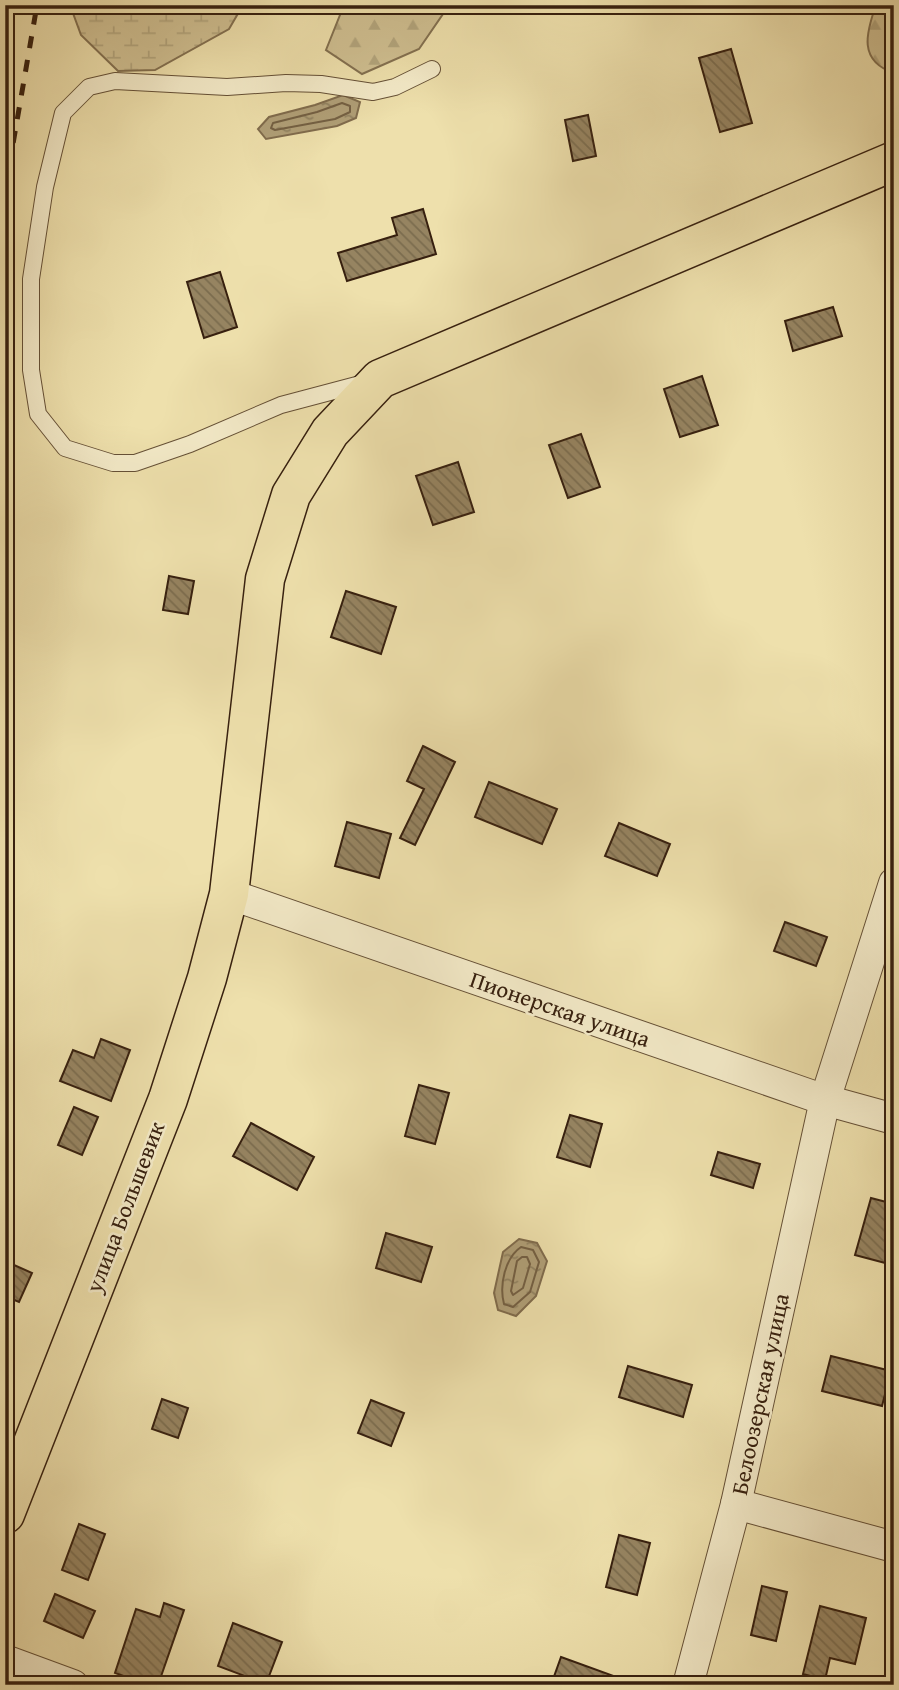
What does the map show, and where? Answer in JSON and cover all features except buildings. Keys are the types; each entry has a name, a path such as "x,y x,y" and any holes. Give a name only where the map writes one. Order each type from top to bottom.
{"main road":[{"path":"380,379 894,161"},
{"name":"улица Большевик","path":"5,1514 168,1099 207,978 229,894 265,579 291,495 330,432 380,379"}],"street":[{"name":"Белоозерская улица","path":"688,1685 736,1504 825,1100 894,883"},
{"name":"Пионерская улица","path":"229,894 825,1100 894,1119"},
{"path":"736,1504 894,1547"},
{"path":"5,1660 73,1685"}],"lane":[{"path":"380,379 281,405 190,444 135,463 113,463 65,448 38,414 31,370 30,279 45,187 63,113 89,87 115,81 227,88 286,83 321,84 373,92 395,87 432,69"}],"green space":[{"path":"70,5 243,5 229,29 155,70 118,71 81,35"},
{"path":"344,5 446,5 445,11 419,49 362,74 326,50"},
{"path":"876,5 894,5 894,73 882,68 870,54 868,36"}],"water":[{"path":"343,95 360,102 356,118 337,126 266,139 258,129 269,117"},
{"path":"519,1239 537,1243 547,1261 536,1296 516,1316 498,1310 494,1293 503,1252"}],"waterway":[{"path":"894,500 891,513 894,527"}],"railway":[{"path":"5,14 7,5"},
{"path":"5,190 37,5"}]}
